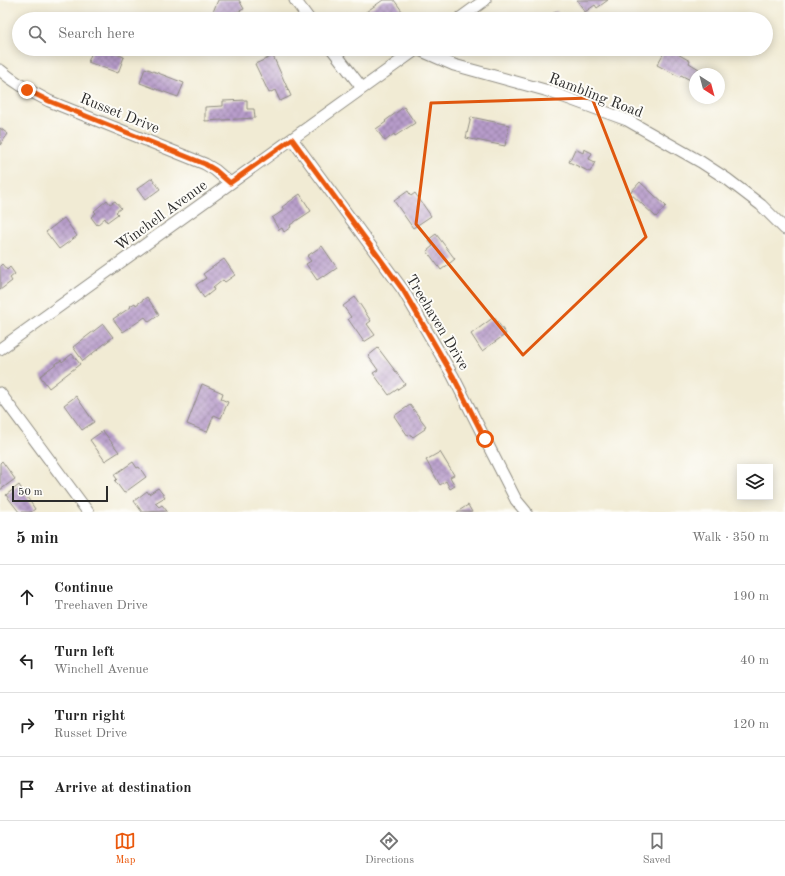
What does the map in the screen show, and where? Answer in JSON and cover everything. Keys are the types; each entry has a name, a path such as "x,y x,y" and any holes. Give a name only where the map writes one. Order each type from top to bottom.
{"street":[{"path":"295,0 304,12"},
{"path":"469,12 485,0"},
{"path":"337,56 362,88"},
{"name":"Winchell Avenue","path":"0,349 407,56"},
{"name":"Rambling Road","path":"433,56 454,65 545,90 627,120 701,162 727,179 761,205 785,229"},
{"name":"Russet Drive","path":"0,70 11,80 49,101 205,164 215,170 230,183"},
{"name":"Treehaven Drive","path":"292,139 403,290 453,376 516,500 526,512"},
{"path":"0,393 88,512"}],"highlighted area":[{"path":"592,98 646,237 523,355 416,224 431,103"}],"building":[{"path":"218,0 239,0 244,9 237,12 213,12"},
{"path":"383,0 394,0 402,11 401,12 366,12"},
{"path":"577,0 608,0 597,8 595,5 585,12"},
{"path":"90,56 124,57 118,73 88,62"},
{"path":"273,56 291,96 280,101 275,90 269,93 255,64"},
{"path":"662,56 681,56 690,61 689,63 697,68 689,68 689,79 681,75 680,77 657,65"},
{"path":"145,68 184,83 178,97 140,83"},
{"path":"247,100 247,109 254,109 255,118 205,121 205,107 223,106 223,101"},
{"path":"404,107 415,123 395,136 394,134 385,141 376,129"},
{"path":"471,117 509,125 505,146 466,138"},
{"path":"0,128 8,134 0,145"},
{"path":"575,149 583,153 584,149 592,153 589,159 595,162 590,172 569,162"},
{"path":"152,178 160,189 145,200 137,189"},
{"path":"640,182 666,206 656,217 630,193"},
{"path":"408,191 411,196 415,193 431,216 413,228 394,201"},
{"path":"300,194 311,211 290,225 291,227 284,232 282,228 279,230 272,218 284,210 282,207"},
{"path":"107,200 110,204 115,201 121,208 116,212 118,214 107,222 105,218 97,225 91,217 96,213 94,211"},
{"path":"64,218 77,236 59,249 46,232"},
{"path":"436,234 455,259 441,270 427,251 433,246 428,240"},
{"path":"322,246 337,268 317,280 306,264 311,261 307,256"},
{"path":"224,259 235,275 225,282 223,280 204,298 196,285 206,278 203,274"},
{"path":"2,264 7,270 10,267 15,274 10,278 12,281 0,290 0,266"},
{"path":"147,297 159,315 149,322 145,317 123,332 113,319 131,307 130,306 135,303 136,305"},
{"path":"355,297 371,321 367,324 375,335 364,342 348,319 351,317 343,306"},
{"path":"494,317 506,334 482,351 471,334"},
{"path":"103,324 113,337 83,361 73,347"},
{"path":"378,348 405,384 389,395 373,373 378,370 368,356"},
{"path":"72,354 80,364 49,388 40,376 61,360 62,362"},
{"path":"202,384 223,393 221,399 228,402 221,418 214,415 207,432 187,424"},
{"path":"76,396 94,422 82,430 64,405"},
{"path":"410,405 426,426 424,427 425,429 413,437 411,435 408,436 394,416"},
{"path":"103,431 119,452 105,461 90,440"},
{"path":"440,452 454,475 450,477 455,486 450,489 446,481 440,485 426,460"},
{"path":"2,461 15,479 0,490 0,463"},
{"path":"133,462 137,468 139,467 146,477 124,493 115,481 117,479 114,475"},
{"path":"19,485 35,509 31,512 19,512 6,495"},
{"path":"158,488 165,497 155,503 159,507 162,505 167,511 142,512 134,501 147,491 149,494"},
{"path":"468,505 472,512 457,512"}],"route":[{"path":"27,90 49,101 205,164 215,170 230,183 292,139 403,290 453,376 485,439"}]}
